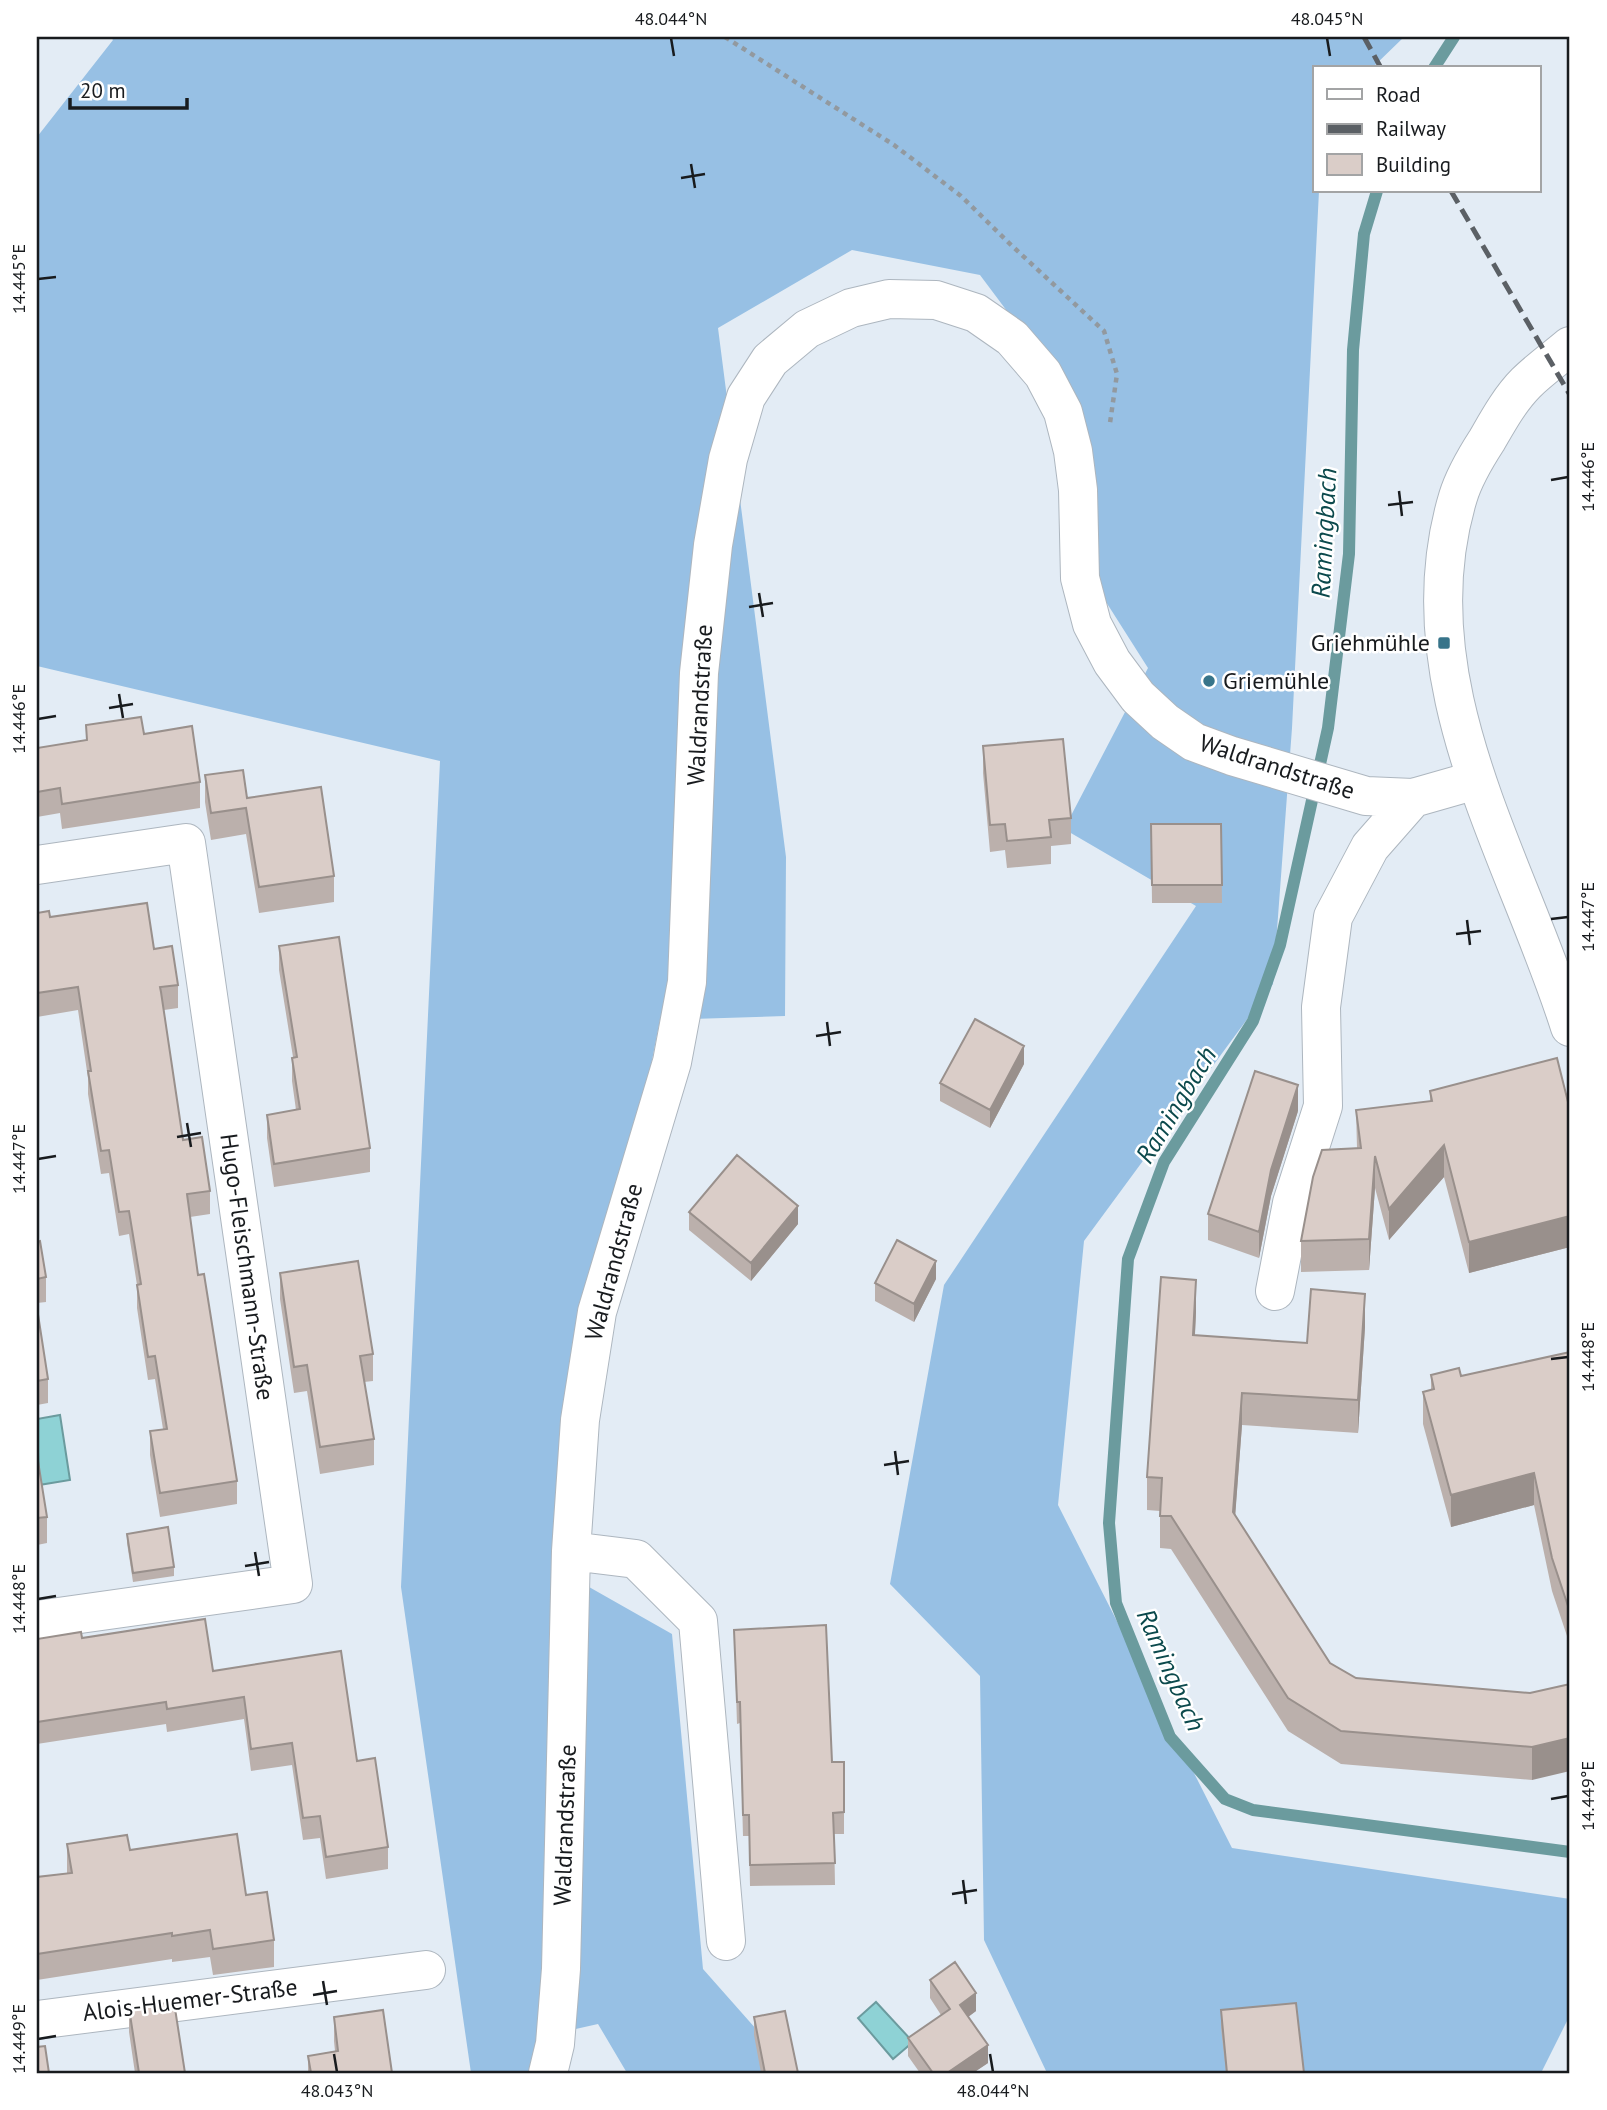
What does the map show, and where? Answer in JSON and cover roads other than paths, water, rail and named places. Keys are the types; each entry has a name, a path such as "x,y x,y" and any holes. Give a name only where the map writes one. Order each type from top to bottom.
{"street":[{"name":"Waldrandstraße","path":"548,2073 555,2044 561,1969 571,1551 580,1420 597,1312 672,1062 687,982 699,673 715,533 728,459 746,397 771,360 807,329 851,308 889,299 936,300 976,313 1012,338 1043,374 1063,412 1073,451 1078,490 1080,578 1092,624 1112,662 1138,697 1165,722 1194,742 1366,796 1413,798 1476,780"},
{"path":"1570,345 1525,384 1502,414 1478,454 1458,495 1447,545 1443,592 1444,643 1453,701 1476,780 1536,930 1570,1027"},
{"path":"1275,1291 1292,1203 1324,1106 1321,1007 1334,916 1370,847 1413,798"},
{"name":"Hugo-Fleischmann-Straße","path":"37,865 186,843 293,1584 37,1620"},
{"path":"571,1551 636,1559 698,1621 726,1941"},
{"name":"Alois-Huemer-Straße","path":"37,2020 426,1970"}],"waterway":[{"name":"Ramingbach","path":"1435,66 1454,37"},
{"name":"Ramingbach","path":"1377,192 1364,234 1353,350 1349,554 1328,728 1280,945 1253,1021 1164,1162 1128,1259 1109,1523 1116,1603 1170,1737 1225,1799 1253,1810 1570,1852"}],"railway":[{"path":"1364,37 1380,66"},
{"path":"1452,192 1570,395"}],"place":[{"name":"Griehmühle","path":"1444,643"},
{"name":"Griemühle","path":"1209,681"}]}
